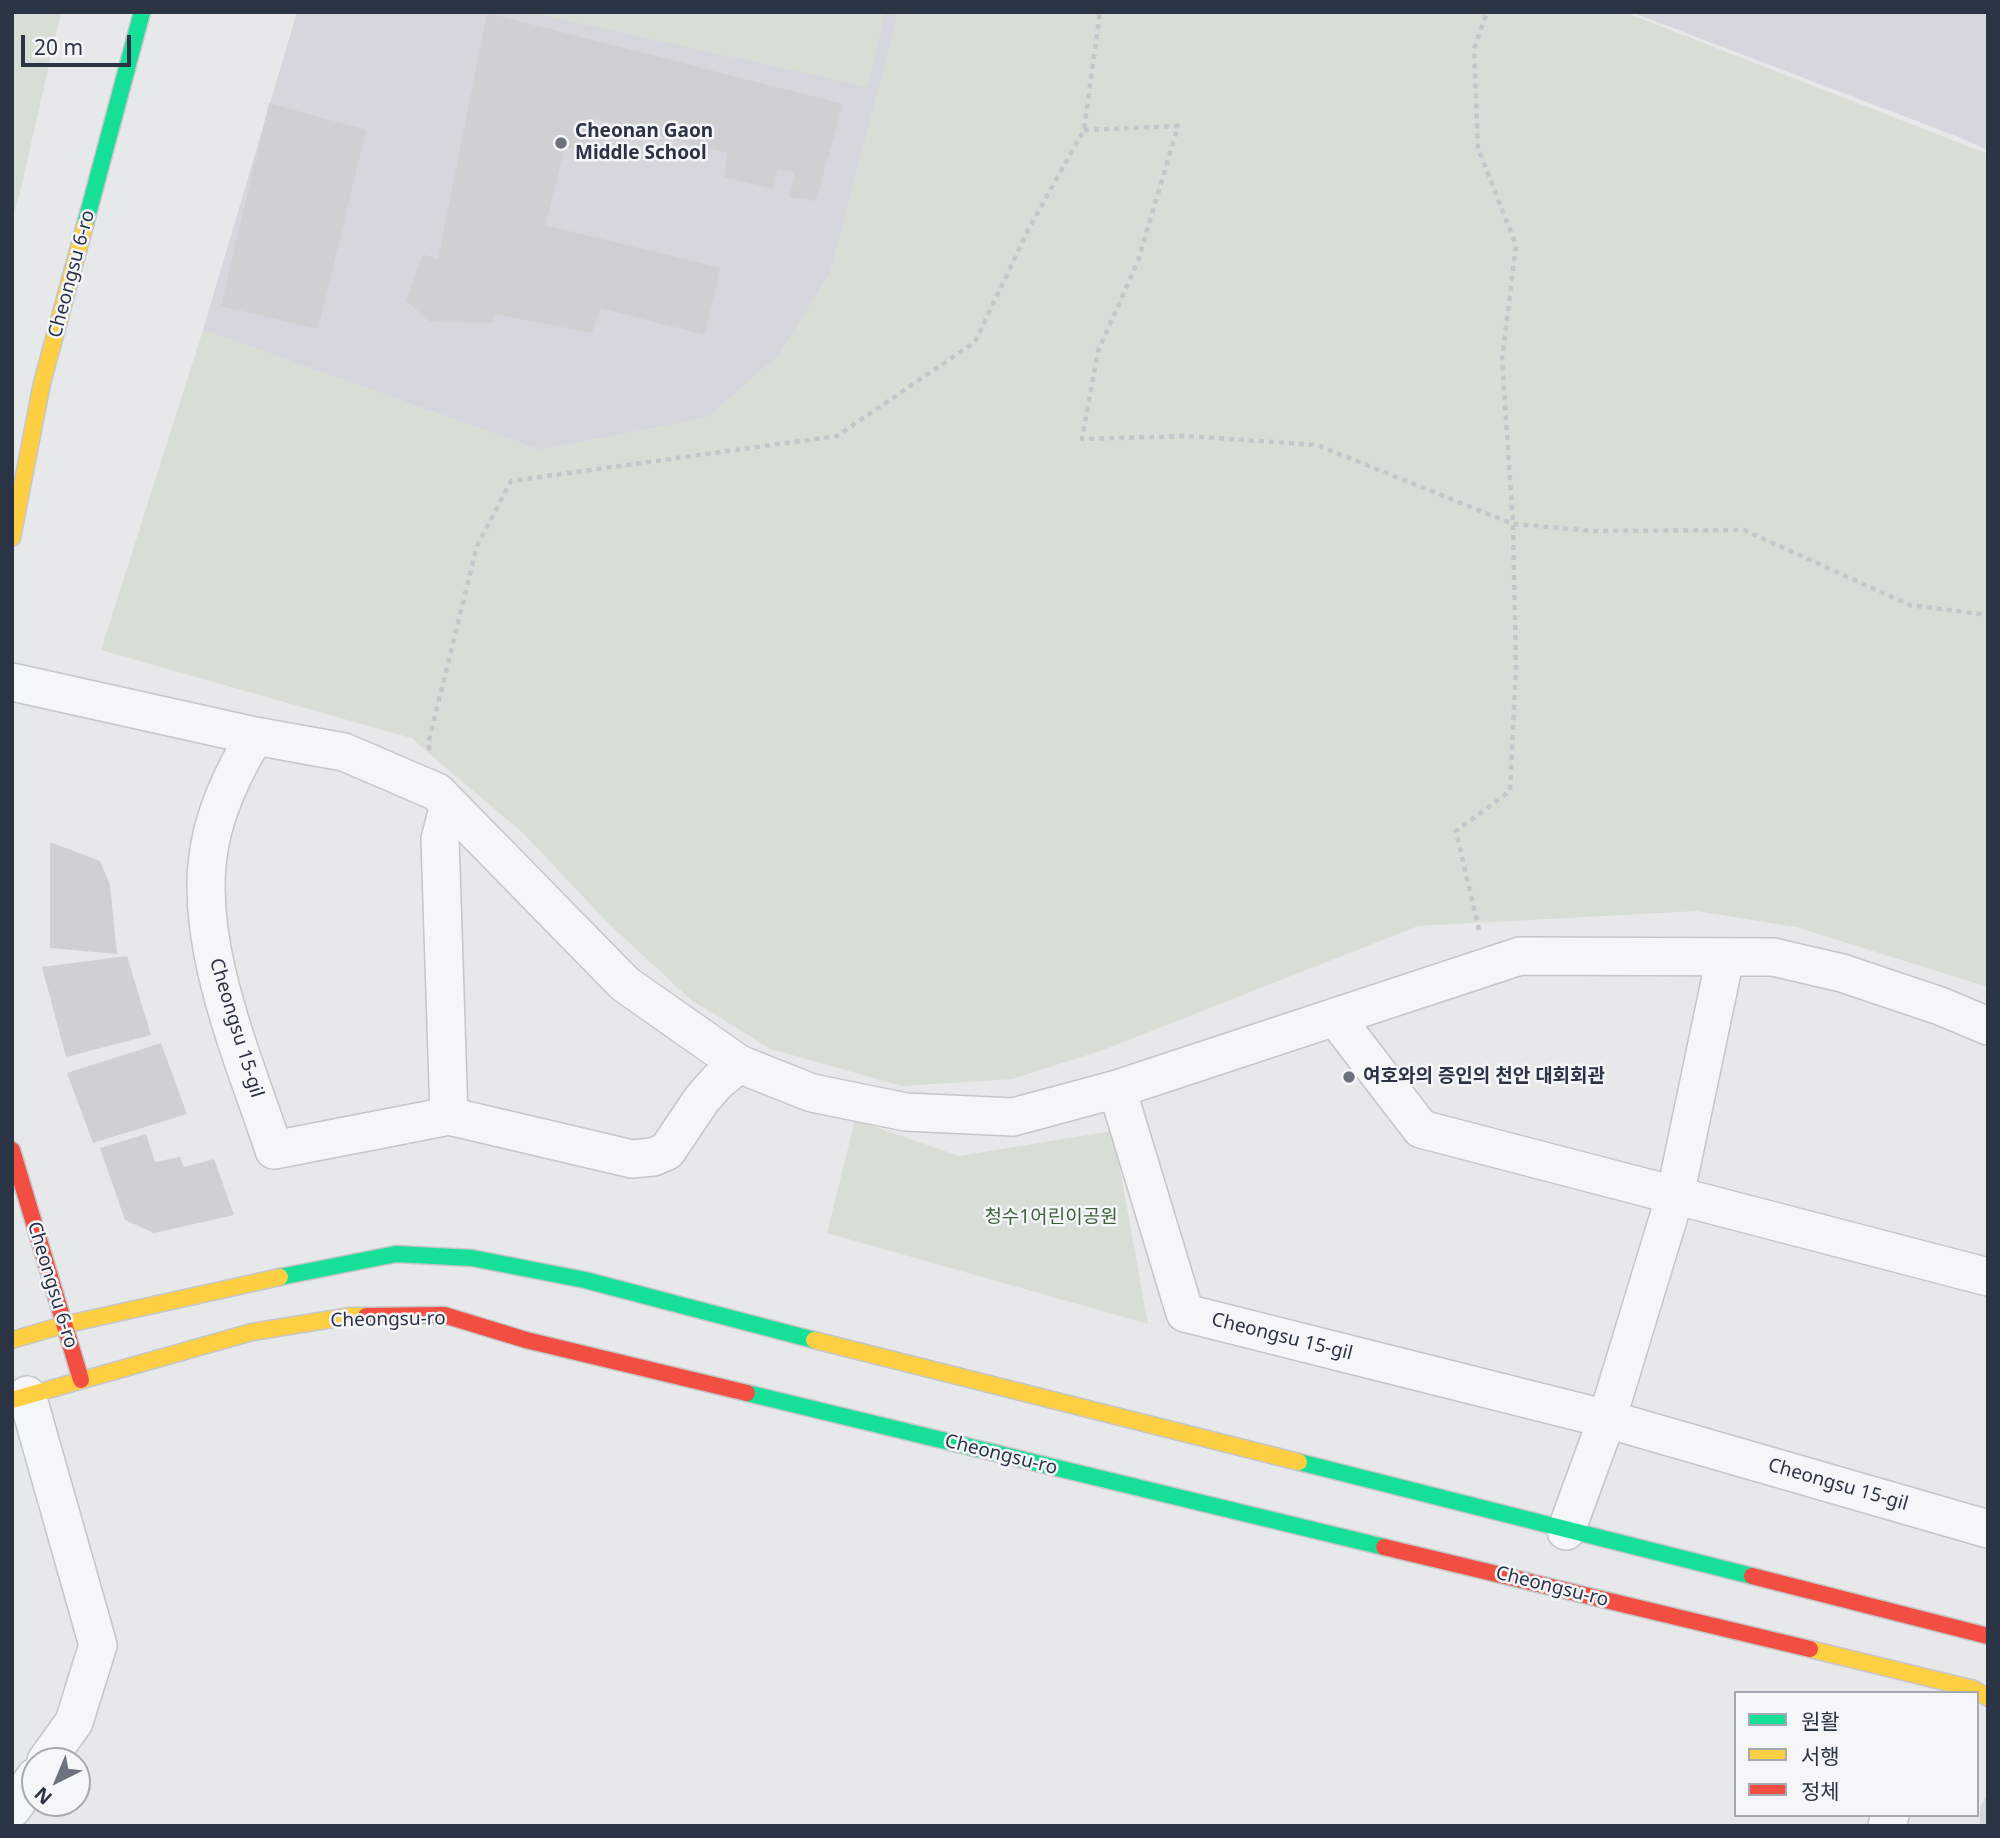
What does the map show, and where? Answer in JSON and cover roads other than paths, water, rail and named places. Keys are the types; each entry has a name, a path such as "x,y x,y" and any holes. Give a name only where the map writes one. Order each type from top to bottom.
{"street":[{"name":"Cheongsu 6-ro","path":"12,538 42,383 142,12"},
{"path":"12,682 255,736 344,752 437,792 625,984 739,1064 812,1093 906,1112 1013,1117 1117,1089 1520,957 1773,957 1842,973 1940,1006 1988,1026"},
{"name":"Cheongsu 15-gil","path":"255,736 233,772 210,844 205,899 215,971 274,1150 449,1116 632,1159 653,1157 667,1151 702,1099 718,1080 739,1064"},
{"path":"449,805 440,839 449,1116"},
{"path":"1566,1531 1607,1419 1675,1196 1725,958"},
{"path":"1335,1017 1421,1129 1988,1277"},
{"name":"Cheongsu 15-gil","path":"1117,1089 1185,1313 1607,1419 1988,1529"},
{"name":"Cheongsu 6-ro","path":"12,1150 81,1380"},
{"path":"12,1339 63,1325 297,1273 396,1254 472,1258 585,1280 1988,1636"},
{"name":"Cheongsu-ro","path":"21,1393 81,1380 251,1332 351,1316 444,1315 539,1344 1927,1685 1976,1691"},
{"path":"47,1463 55,1413 81,1380"},
{"path":"21,1393 47,1463 98,1645 74,1722 56,1747"}],"place":[{"name":"Cheonan Gaon Middle School","path":"561,143"},
{"name":"여호와의 증인의 천안 대회회관","path":"1349,1077"}],"park label":[{"name":"청수1어린이공원","path":"1051,1218"}]}
